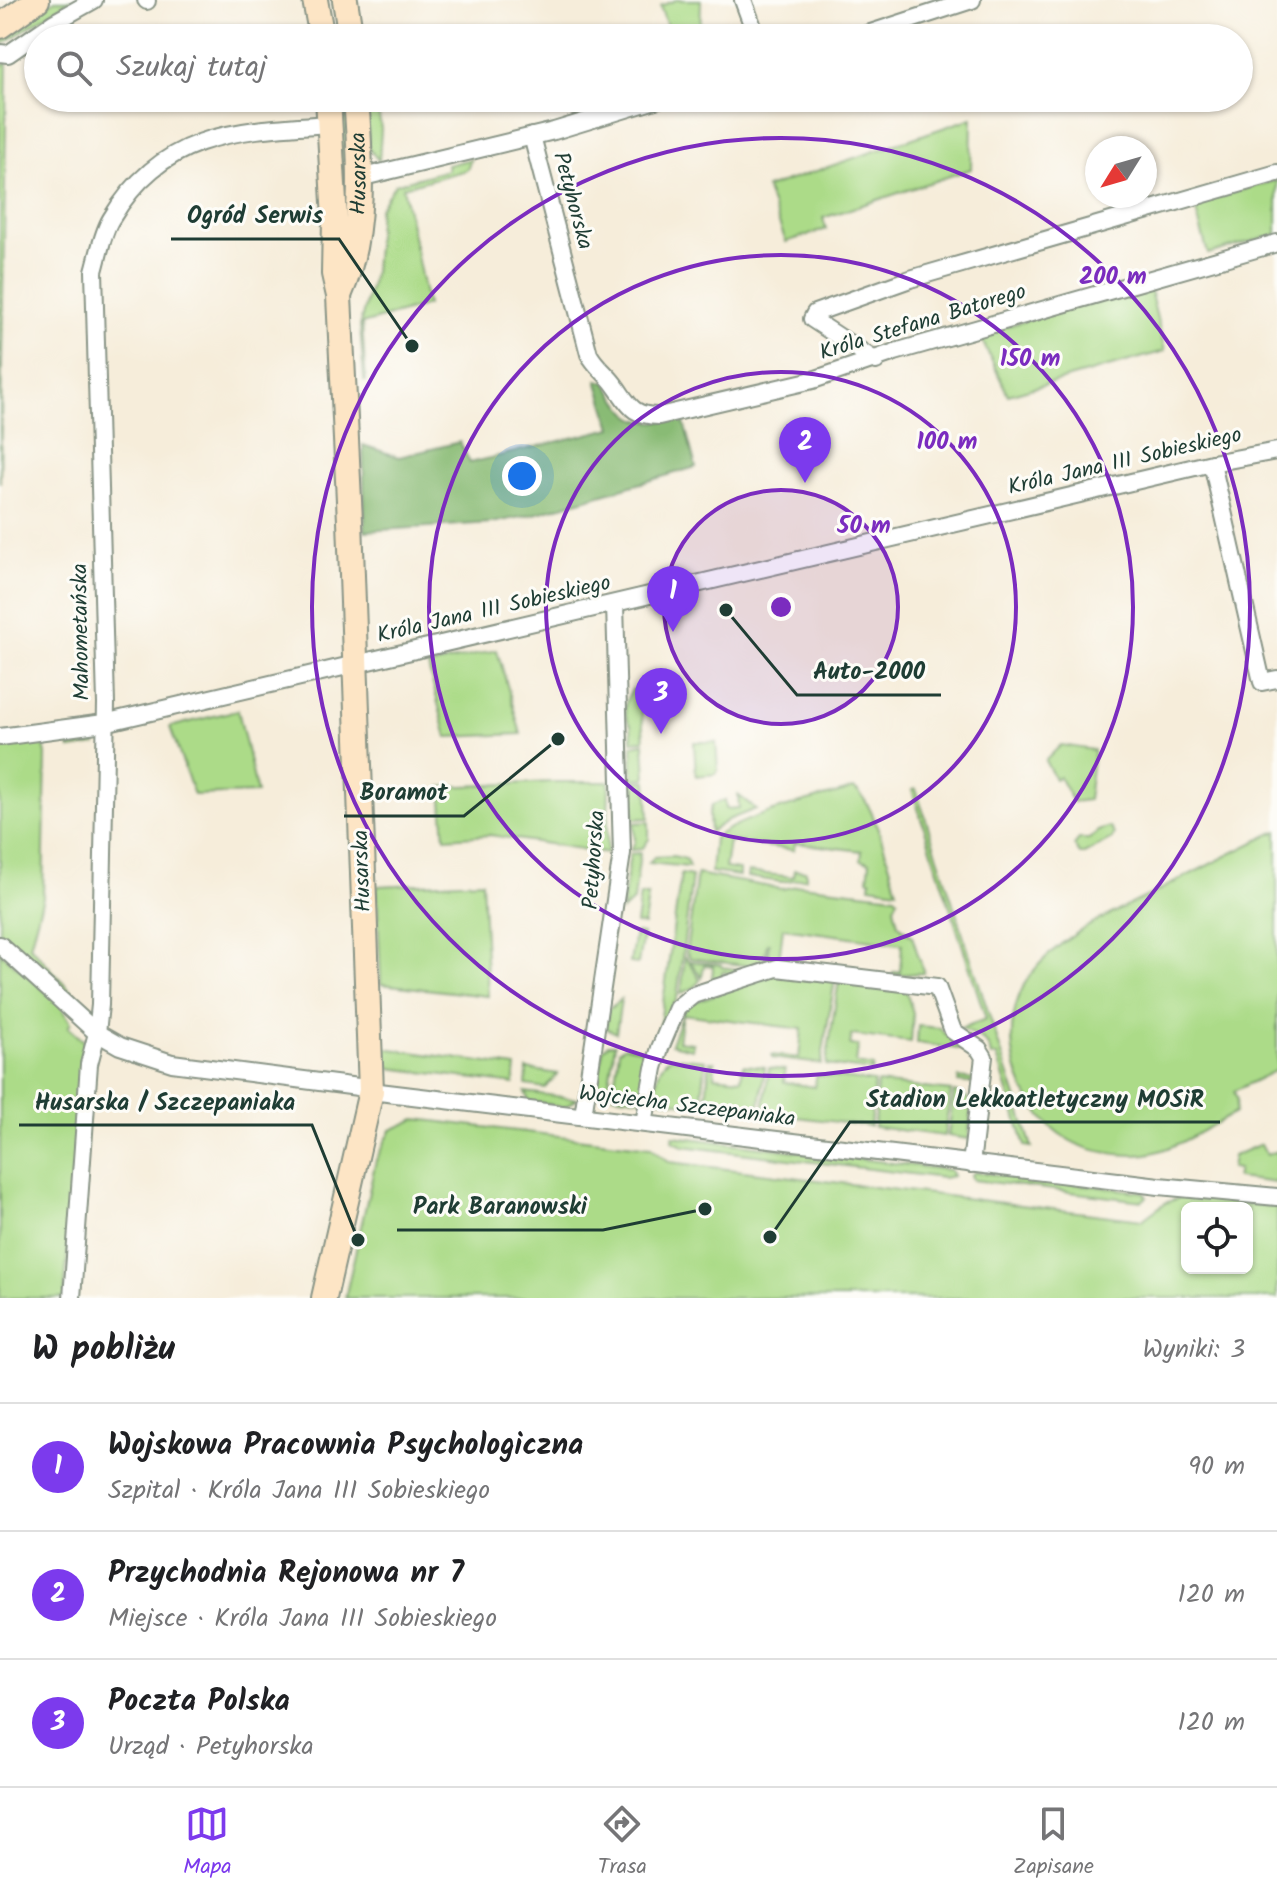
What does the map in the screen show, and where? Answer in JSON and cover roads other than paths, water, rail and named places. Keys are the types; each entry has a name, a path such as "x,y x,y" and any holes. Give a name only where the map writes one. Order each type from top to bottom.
{"main road":[{"path":"0,26 37,0"},
{"path":"315,0 319,24"},
{"path":"345,0 349,24"},
{"name":"Husarska","path":"324,1298 371,1091 356,666 339,296 334,274 335,220 329,112"},
{"name":"Husarska","path":"339,296 353,255 359,178 357,112"}],"street":[{"path":"56,24 94,0"},
{"path":"743,0 752,24"},
{"path":"898,24 972,0"},
{"path":"0,53 8,54 24,44"},
{"path":"359,178 532,136 614,112"},
{"name":"Mahometańska","path":"72,1298 89,1064 97,1033 106,704 94,271 110,221 138,181 179,149 210,137 330,124"},
{"name":"Petyhorska","path":"532,136 589,354 595,366 613,383 628,406"},
{"path":"876,361 812,319 815,313 910,279 1277,173"},
{"name":"Króla Stefana Batorego","path":"628,406 648,416 659,416 813,380 895,352 1277,243"},
{"name":"Króla Jana III Sobieskiego","path":"0,737 104,723 1212,463 1277,451"},
{"path":"1212,463 1270,680"},
{"name":"Petyhorska","path":"583,1116 622,853 615,604"},
{"name":"Wojciecha Szczepaniaka","path":"0,945 97,1033 120,1046 172,1063 371,1091 971,1164 1277,1197"},
{"path":"644,1123 660,1048 677,1008 693,995 777,968 937,987 953,1031 979,1049 984,1057 971,1164"}],"place":[{"name":"Ogród Serwis","path":"412,346"},
{"name":"Przychodnia Rejonowa nr 7","path":"805,483"},
{"name":"Auto-2000","path":"726,610"},
{"name":"Wojskowa Pracownia Psychologiczna","path":"673,632"},
{"name":"Poczta Polska","path":"661,734"},
{"name":"Boramot","path":"558,739"},
{"name":"Park Baranowski","path":"705,1209"},
{"name":"Stadion Lekkoatletyczny MOSiR","path":"770,1237"},
{"name":"Husarska / Szczepaniaka","path":"358,1240"}]}
